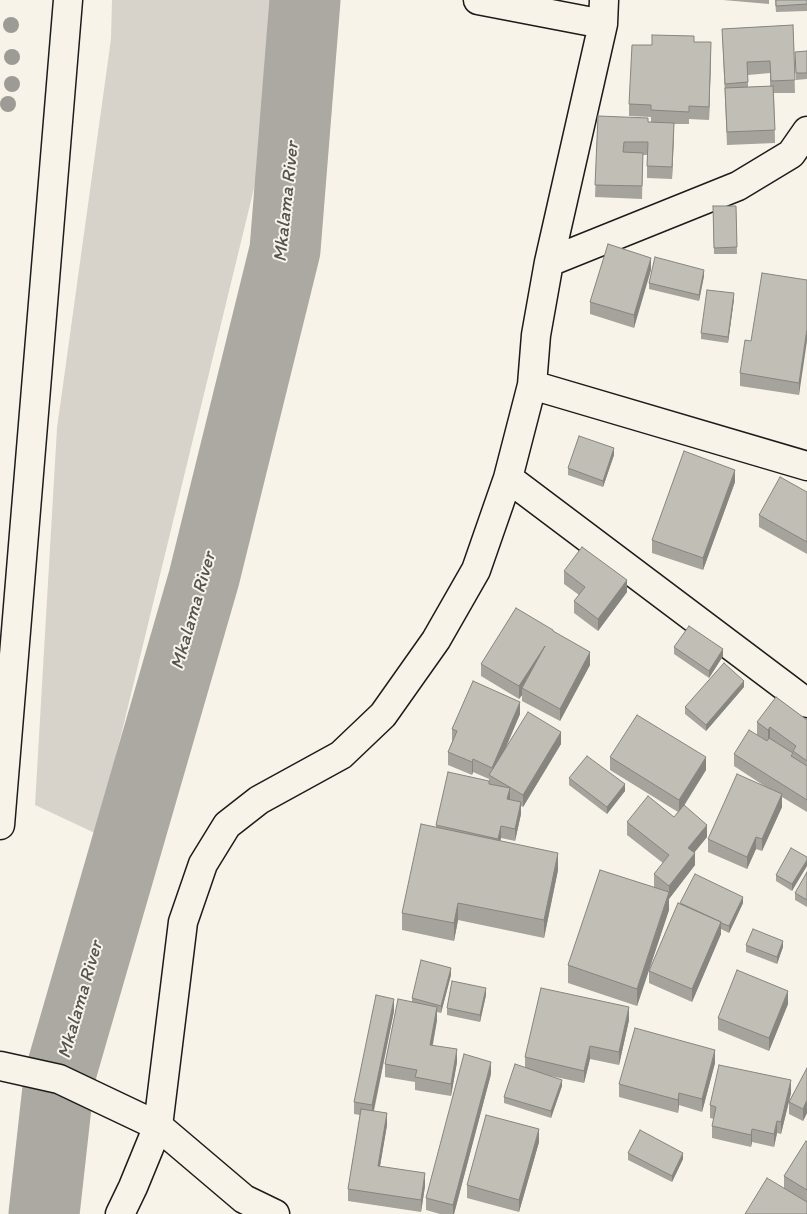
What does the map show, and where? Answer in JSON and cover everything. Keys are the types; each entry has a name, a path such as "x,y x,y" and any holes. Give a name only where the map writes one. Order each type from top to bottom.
{"street":[{"path":"0,825 68,0"},
{"path":"120,1214 158,1126 182,922 202,864 227,825 259,800 341,755 383,715 436,640 476,570 508,478 532,385 536,335 549,262 604,12 478,0"},
{"path":"549,262 738,186 791,154 807,131"},
{"path":"532,385 807,466"},
{"path":"508,478 807,703"},
{"path":"0,1066 59,1078 158,1126 244,1200 276,1214"}],"shaded area":[{"path":"112,0 274,0 257,176 97,834 35,805 57,428 111,39"}],"building":[{"path":"776,0 807,0 807,4 776,6"},
{"path":"793,25 795,80 771,81 770,61 747,62 748,82 725,84 722,29"},
{"path":"652,35 694,36 694,42 711,42 709,107 689,106 689,112 651,110 651,105 629,104 632,45 652,45"},
{"path":"807,51 807,73 796,73 795,52"},
{"path":"773,86 775,130 727,132 725,88"},
{"path":"598,116 648,118 648,122 674,123 672,167 647,166 648,142 624,142 623,152 643,153 642,186 595,185"},
{"path":"713,206 736,206 737,247 714,248"},
{"path":"608,244 651,258 634,315 590,302"},
{"path":"655,257 704,270 699,295 649,283"},
{"path":"762,273 807,280 807,329 799,383 740,373 745,340 751,341"},
{"path":"707,290 734,293 728,337 701,333"},
{"path":"579,436 614,448 603,481 568,468"},
{"path":"684,451 735,470 703,558 652,540"},
{"path":"780,477 807,492 807,542 759,515"},
{"path":"582,547 627,580 598,619 574,601 585,587 564,571"},
{"path":"516,608 590,652 560,709 522,688 545,646 519,686 481,664"},
{"path":"689,626 723,649 709,671 674,647"},
{"path":"724,663 744,681 706,725 685,707"},
{"path":"473,681 520,702 492,768 473,759 472,762 448,752 457,731 452,729"},
{"path":"776,697 807,720 807,761 793,751 796,746 770,727 768,730 757,722"},
{"path":"528,712 561,732 523,795 489,775"},
{"path":"637,715 706,757 679,800 610,757"},
{"path":"749,730 767,741 769,738 793,753 791,756 807,766 807,800 734,754"},
{"path":"587,756 625,784 607,807 569,778"},
{"path":"448,772 489,781 489,784 510,788 507,799 521,802 515,829 501,826 498,839 436,825"},
{"path":"737,774 782,794 762,839 756,837 747,857 708,839"},
{"path":"648,796 674,817 684,805 707,825 688,848 695,853 669,886 654,874 669,855 627,822"},
{"path":"421,824 558,853 544,920 458,903 454,923 402,913"},
{"path":"791,848 807,857 792,884 776,875"},
{"path":"600,870 669,892 637,989 568,965"},
{"path":"807,872 807,900 795,893"},
{"path":"695,874 743,897 729,926 680,903"},
{"path":"678,903 721,922 692,989 649,971"},
{"path":"753,929 783,941 777,957 746,945"},
{"path":"421,960 451,968 441,1006 412,998"},
{"path":"737,970 788,991 769,1038 718,1018"},
{"path":"452,981 486,988 480,1015 447,1008"},
{"path":"541,988 629,1007 619,1052 590,1046 584,1071 525,1057"},
{"path":"376,995 394,999 372,1105 354,1102"},
{"path":"398,999 437,1007 430,1045 457,1049 451,1084 415,1077 417,1070 385,1064"},
{"path":"635,1028 715,1050 702,1099 679,1093 678,1100 619,1084"},
{"path":"464,1054 491,1062 453,1205 426,1198"},
{"path":"515,1064 562,1080 551,1111 504,1097"},
{"path":"719,1065 791,1080 781,1122 777,1121 774,1134 752,1129 751,1135 712,1126 716,1107 710,1105"},
{"path":"807,1068 807,1100 803,1109 789,1102"},
{"path":"361,1109 387,1113 378,1166 425,1173 421,1200 348,1189"},
{"path":"486,1115 539,1129 519,1200 467,1185"},
{"path":"640,1130 683,1153 672,1176 628,1153"},
{"path":"807,1142 807,1190 784,1176"},
{"path":"767,1178 807,1202 807,1214 745,1214"}],"waterway":[{"name":"Mkalama River","path":"44,1214 59,1079 204,578 285,250 305,0"}]}
